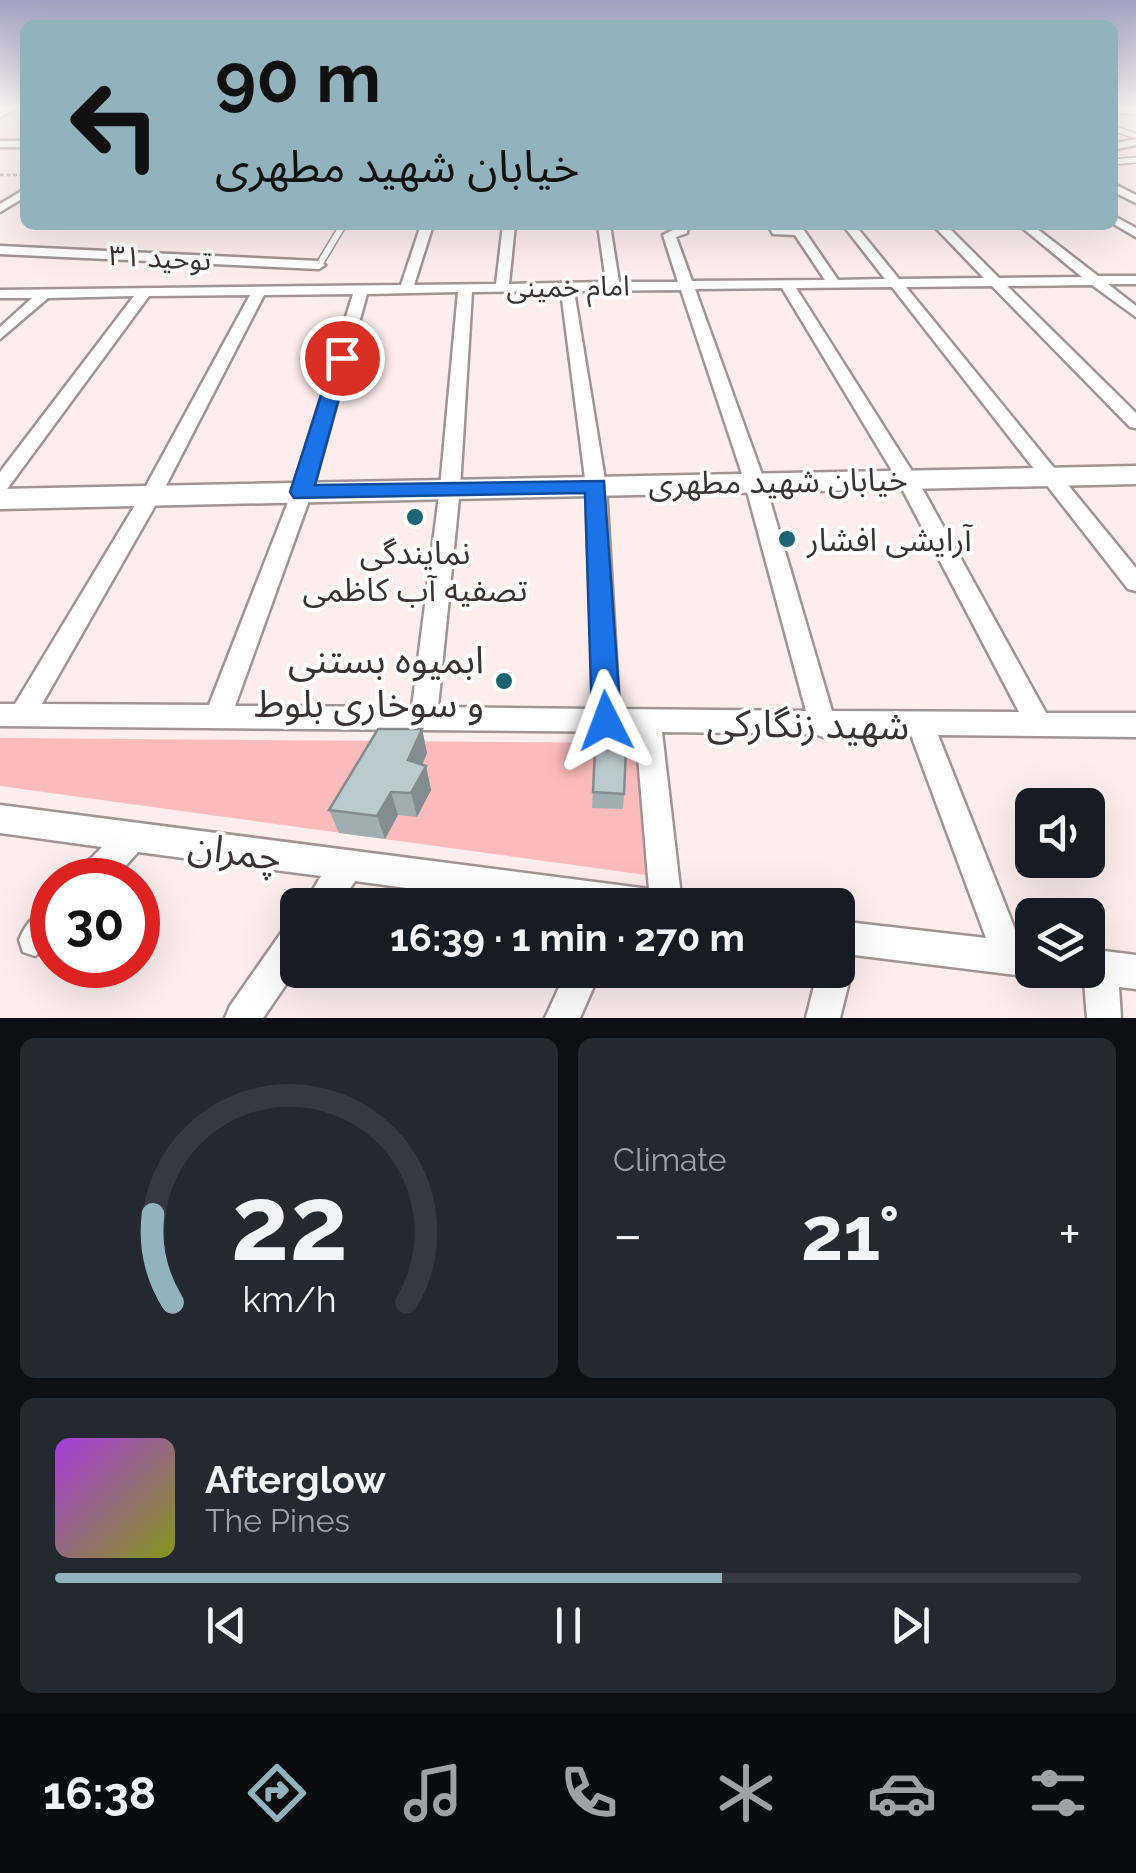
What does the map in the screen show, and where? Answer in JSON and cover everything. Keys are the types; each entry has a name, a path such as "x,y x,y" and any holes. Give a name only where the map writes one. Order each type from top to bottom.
{"main road":[{"name":"خیابان شهید مطهری","path":"0,499 754,480 1136,475"}],"street":[{"path":"1130,193 1136,200"},
{"path":"406,289 425,230"},
{"path":"502,288 509,230"},
{"path":"605,230 613,287"},
{"path":"683,230 670,235 754,480 823,725"},
{"path":"777,230 799,232 834,284"},
{"path":"853,230 1136,584"},
{"path":"944,230 1136,423"},
{"path":"1031,230 1136,314"},
{"path":"0,261 7,251"},
{"name":"توحید ۳۱","path":"7,251 319,266"},
{"name":"امام خمینی","path":"0,294 1136,280"},
{"path":"787,284 908,478 1040,725"},
{"path":"567,287 596,486 606,721"},
{"path":"424,718 450,488 465,288"},
{"path":"218,717 302,492 362,290"},
{"path":"11,715 150,496 260,291"},
{"path":"0,485 144,293"},
{"path":"0,335 44,294"},
{"name":"شهید زنگارکی","path":"11,715 1136,725"},
{"path":"648,721 664,888"},
{"path":"921,726 1015,945"},
{"name":"چمران","path":"0,818 503,888"},
{"path":"112,858 132,837"},
{"path":"332,888 346,867"},
{"path":"855,952 1015,959"},
{"path":"242,1018 280,964"},
{"path":"1105,968 1136,972"},
{"path":"562,1018 576,988"},
{"path":"823,1018 830,988"},
{"path":"1098,988 1104,1018"}],"lane":[{"path":"319,266 340,230"}],"shaded area":[{"path":"0,738 636,743 646,875 0,786"}],"building":[{"path":"378,729 422,729 408,760 426,766 411,793 391,792 377,816 329,810"},
{"path":"595,749 626,749 624,794 593,792"}],"place":[{"name":"نمایندگی تصفیه آب کاظمی","path":"415,517"},
{"name":"آرایشی افشار","path":"787,539"},
{"name":"ابمیوه بستنی و ‌سوخاری بلوط","path":"504,681"}],"route":[{"path":"342,358 302,492 596,486 606,721"}]}
